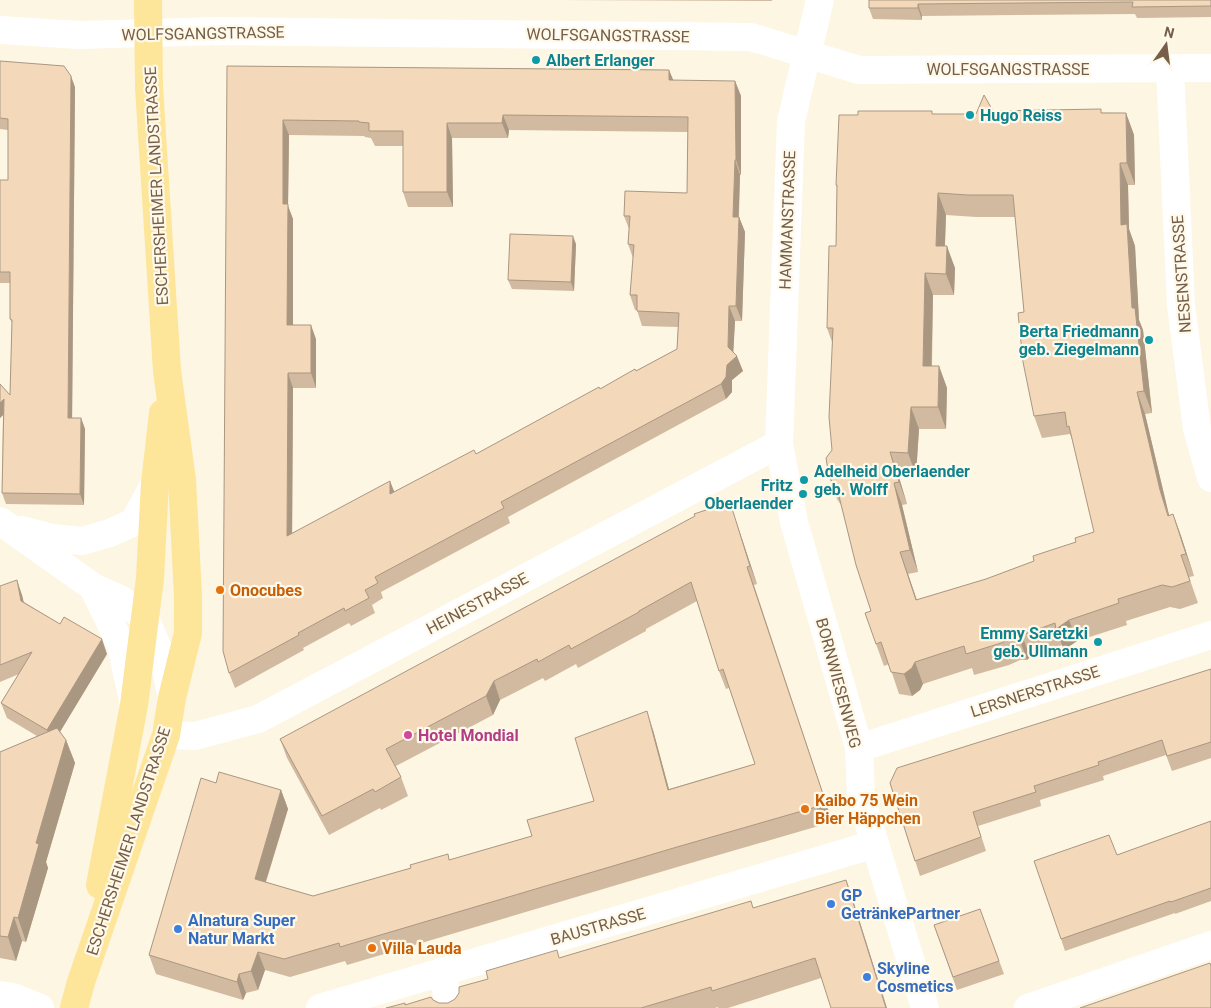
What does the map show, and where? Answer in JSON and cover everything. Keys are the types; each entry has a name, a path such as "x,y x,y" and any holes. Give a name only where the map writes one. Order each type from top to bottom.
{"main road":[{"name":"ESCHERSHEIMER LANDSTRASSE","path":"74,1008 81,982 166,735 172,698 188,633 182,480 168,371 149,87 148,0"},
{"name":"ESCHERSHEIMER LANDSTRASSE","path":"81,982 134,704 150,578 155,483 168,371"}],"street":[{"name":"HAMMANSTRASSE","path":"779,444 791,121 820,0"},
{"name":"WOLFSGANGSTRASSE","path":"0,30 79,35 219,31 751,37 859,70 1211,68"},
{"name":"NESENSTRASSE","path":"1170,68 1181,305 1197,430 1211,478"},
{"name":"HEINESTRASSE","path":"166,735 196,736 258,719 779,444"},
{"name":"BORNWIESENWEG","path":"779,444 794,522 858,748 861,798 925,1008"},
{"path":"2,523 52,538 82,541 110,533 134,522 155,483"},
{"path":"2,523 93,587 120,599 145,618 165,665 172,698"},
{"path":"93,587 121,645 134,704"},
{"name":"LERSNERSTRASSE","path":"858,748 1211,635"},
{"name":"BAUSTRASSE","path":"320,1008 875,844"},
{"path":"1028,1008 1211,945"},
{"path":"441,972 451,1008"},
{"path":"0,995 13,997 40,1008"}],"building":[{"path":"869,0 1211,0 1211,6 1132,7 1133,2 918,4 918,8 869,8"},
{"path":"0,61 64,66 71,76 68,418 81,418 80,494 2,493 4,399 0,403 0,384 10,395 12,320 10,319 10,272 0,272 0,180 8,180 8,119 0,118"},
{"path":"227,66 669,70 669,80 735,81 736,160 733,217 739,217 736,306 729,306 728,347 737,356 727,365 726,377 721,384 501,502 504,508 375,577 378,583 365,590 369,598 345,611 344,608 229,673 223,651","holes":["503,115 688,117 687,193 625,191 624,216 630,216 628,244 634,245 630,295 637,295 637,311 679,313 677,349 636,371 635,369 600,389 599,387 476,454 474,450 390,494 390,481 287,536 288,373 311,373 311,325 287,325 288,204 283,204 283,120 359,121 369,123 369,131 403,131 403,192 447,192 447,123 502,123"]},
{"path":"984,95 993,111 1101,109 1101,113 1126,113 1127,163 1120,163 1121,225 1127,224 1132,308 1135,308 1144,391 1137,392 1160,490 1168,516 1173,514 1186,554 1181,555 1190,581 1172,587 1162,585 1118,599 1119,603 1069,620 1056,629 1055,623 1022,635 1019,638 1012,638 966,654 964,646 915,662 912,668 904,674 891,672 881,642 876,644 865,613 871,611 856,565 837,488 829,477 826,458 832,450 829,417 833,328 827,328 829,246 836,246 839,115 858,115 858,111 932,111 932,114 976,114","holes":["938,193 1013,195 1024,312 1018,313 1023,362 1034,416 1065,412 1067,427 1069,426 1094,532 1075,538 1076,542 1033,556 1034,561 986,579 916,600 900,552 910,550 894,483 899,482 890,452 908,453 911,407 938,407 939,366 923,366 925,273 946,274 947,246 936,246"]},
{"path":"510,234 573,236 571,282 508,280"},
{"path":"730,502 750,566 747,567 823,794 816,807 340,947 339,943 284,959 258,952 251,971 239,974 237,982 149,955 201,778 216,783 219,772 281,790 255,879 313,896 411,868 410,865 448,854 449,860 532,836 527,820 594,801 575,738 647,711 668,790 755,764 723,669 719,671 691,582 571,649 569,645 538,662 537,659 494,681 486,696 386,749 401,777 375,792 373,789 322,816 280,739 695,516 694,514"},
{"path":"17,580 21,601 60,624 64,617 102,639 47,730 1,703 32,652 0,665 0,586"},
{"path":"1211,669 1211,742 1167,756 1162,740 1098,762 1099,765 1034,786 1036,792 973,812 981,837 915,861 890,783 897,768"},
{"path":"57,728 66,740 36,843 39,844 18,918 14,917 8,937 0,936 0,752"},
{"path":"1211,821 1211,888 1061,939 1034,861 1109,835 1117,855"},
{"path":"846,880 886,1008 831,1008 815,958 712,991 711,987 641,1008 386,1008 405,1003 405,1005 431,997 439,1003 448,1003 455,999 459,993 459,987 488,979 486,971 557,950 559,958 751,901 753,908"},
{"path":"980,909 999,961 953,977 934,925"},
{"path":"1210,963 1211,1008 1080,1008"}],"place":[{"name":"Albert Erlanger","path":"536,60"},
{"name":"Hugo Reiss","path":"970,115"},
{"name":"Berta Friedmann geb. Ziegelmann","path":"1149,340"},
{"name":"Adelheid Oberlaender geb. Wolff","path":"804,480"},
{"name":"Fritz Oberlaender","path":"803,494"},
{"name":"Onocubes","path":"220,590"},
{"name":"Emmy Saretzki geb. Ullmann","path":"1098,642"},
{"name":"Hotel Mondial","path":"408,735"},
{"name":"Kaibo 75 Wein Bier Häppchen","path":"805,809"},
{"name":"GP GetränkePartner","path":"831,904"},
{"name":"Alnatura Super Natur Markt","path":"178,929"},
{"name":"Villa Lauda","path":"372,948"},
{"name":"Skyline Cosmetics","path":"867,977"}]}
